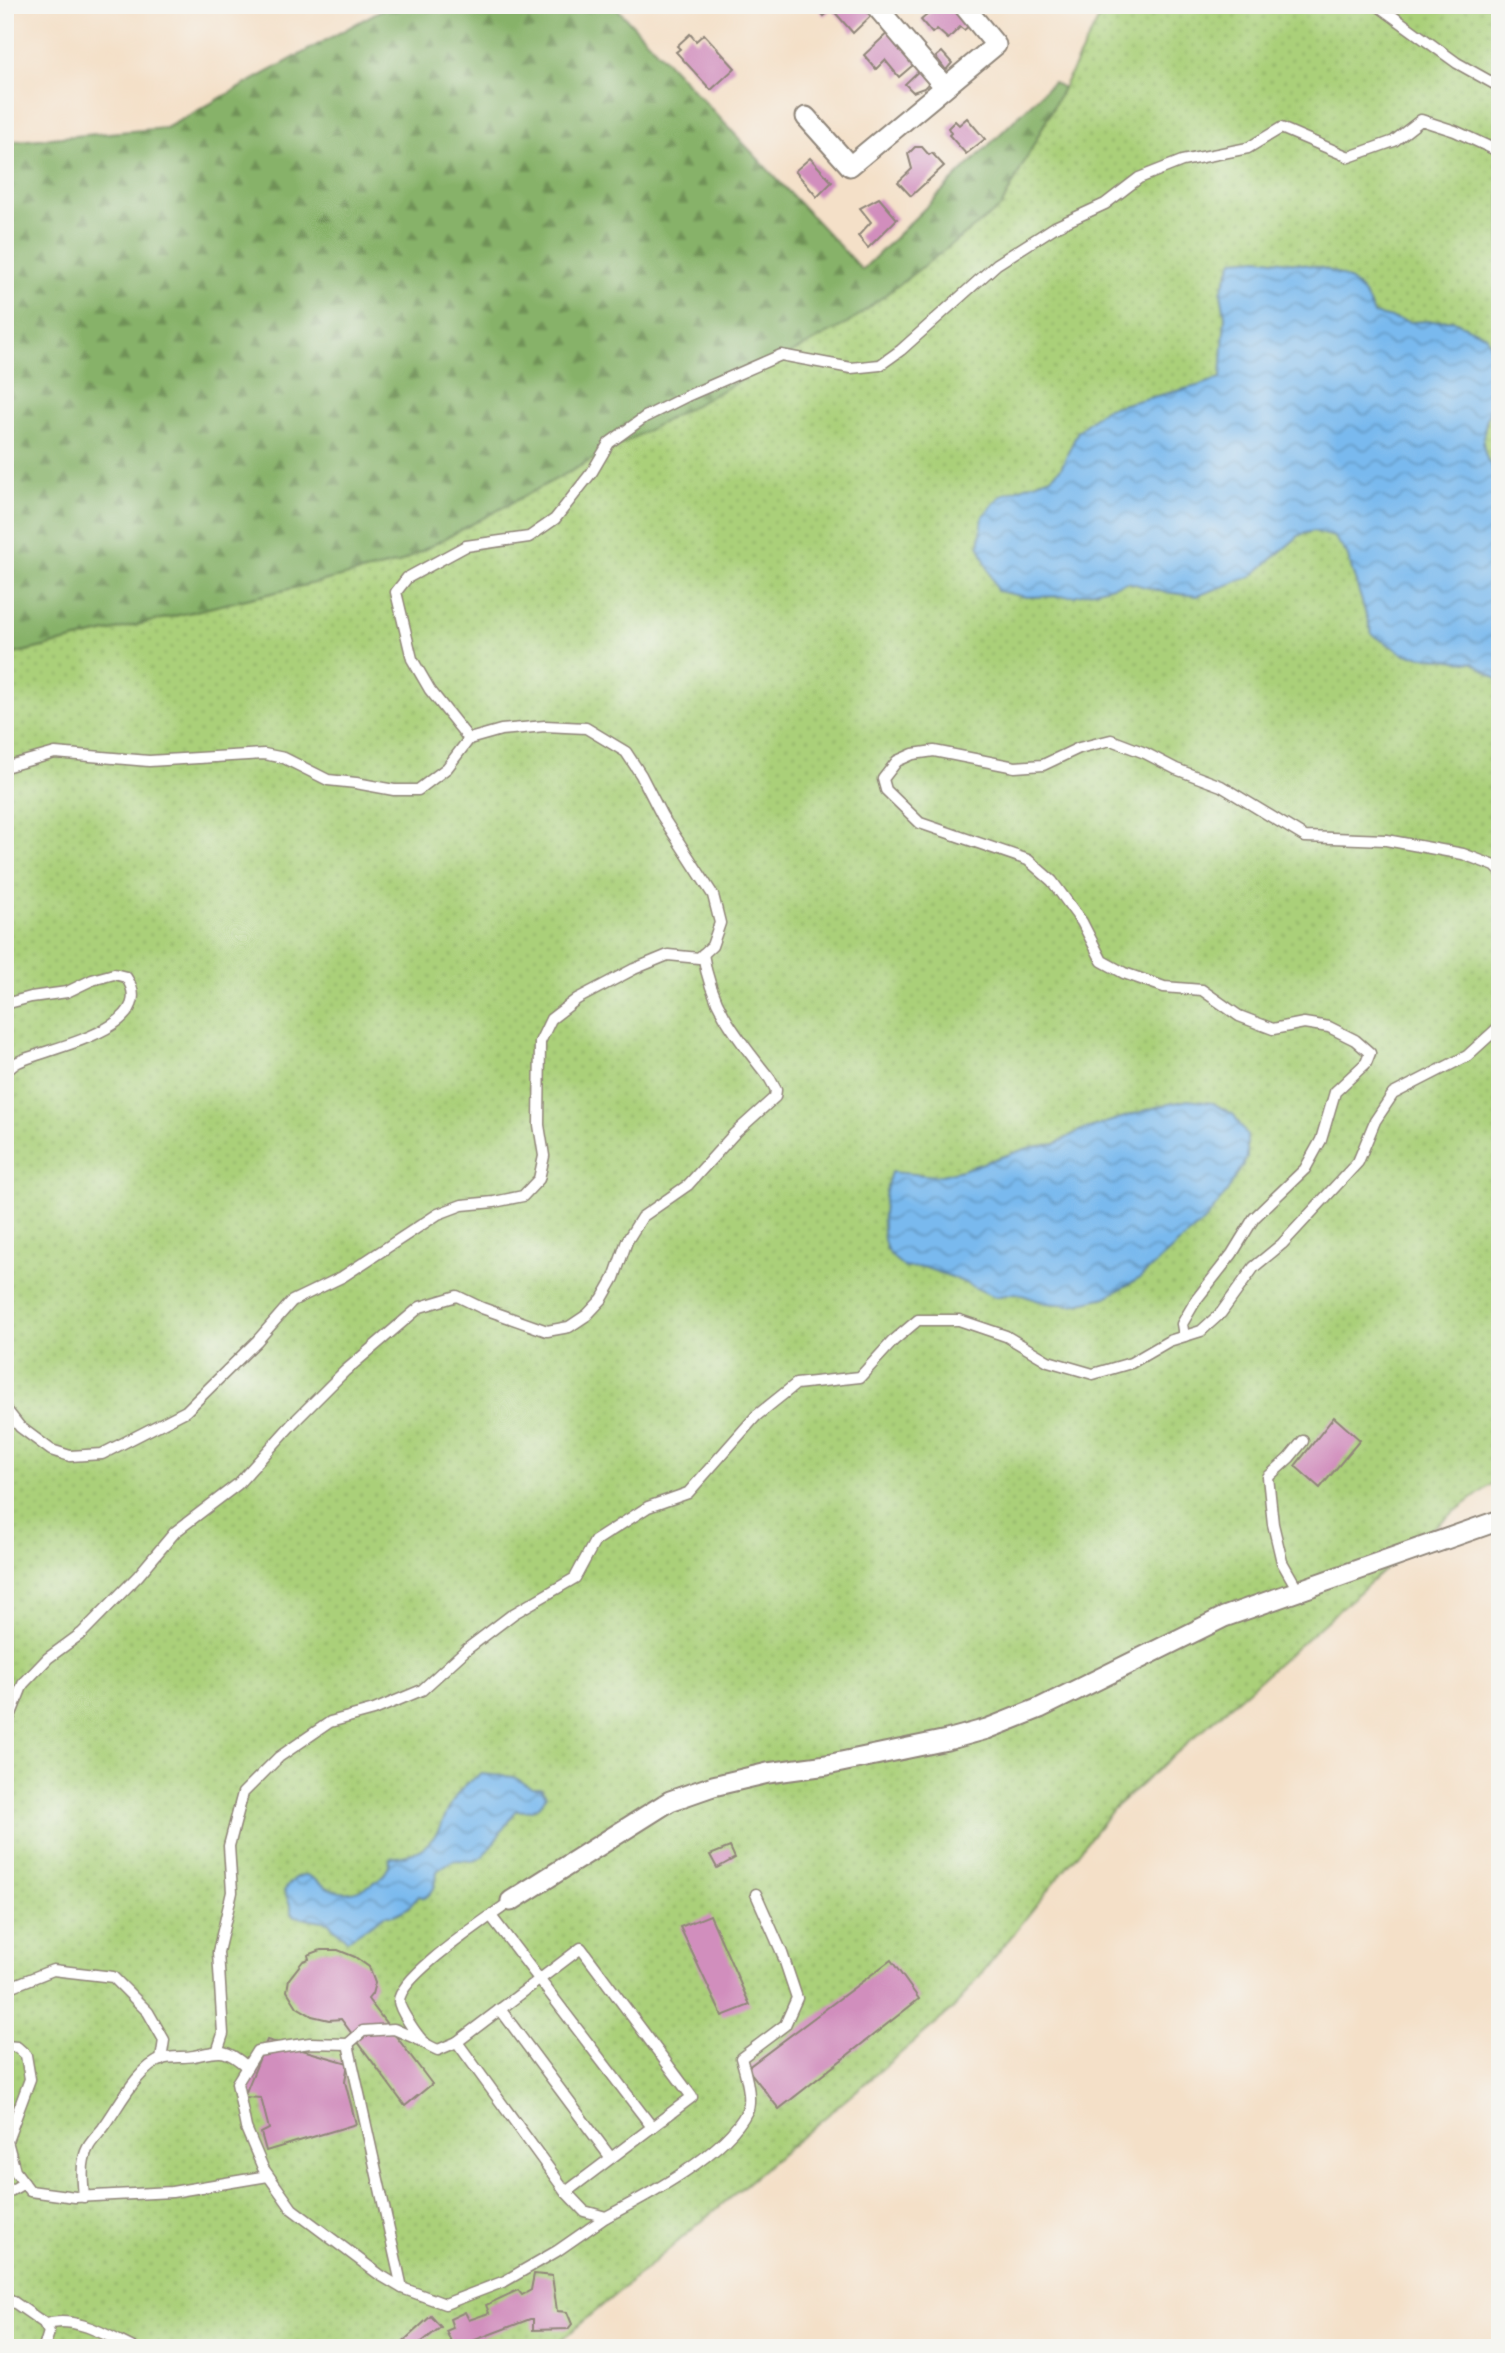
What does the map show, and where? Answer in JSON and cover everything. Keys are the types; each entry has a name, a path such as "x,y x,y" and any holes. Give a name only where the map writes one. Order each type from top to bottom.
{"street":[{"path":"875,5 944,86"},
{"path":"806,117 850,166 996,45 963,5"},
{"path":"511,1901 670,1801 713,1786 768,1773 827,1765 988,1729 1040,1708 1224,1618 1500,1520"}],"lane":[{"path":"1377,5 1457,63 1500,87"},
{"path":"470,739 430,690 412,659 396,592 407,578 466,545 529,537 555,519 592,472 609,443 645,417 781,355 851,368 880,365 901,350 997,264 1055,227 1105,204 1139,178 1182,161 1248,148 1281,128 1349,157 1394,141 1421,120 1455,131 1500,152"},
{"path":"5,767 55,753 149,761 264,754 284,758 327,780 394,790 418,790 447,768 470,739 501,730 545,726 586,728 626,752 662,816 713,895 720,923 712,946 699,958 668,955 634,968 577,999 551,1019 540,1042 539,1125 544,1156 539,1178 523,1196 462,1205 438,1214 342,1277 292,1301 257,1341 186,1411 102,1454 70,1456 51,1450 20,1427 5,1408"},
{"path":"1184,1336 1182,1324 1196,1300 1232,1254 1254,1218 1305,1169 1321,1140 1335,1092 1366,1063 1370,1053 1355,1040 1329,1027 1304,1023 1273,1029 1239,1016 1202,990 1164,987 1124,973 1102,961 1082,922 1052,881 1028,860 920,823 886,790 883,779 897,761 913,754 934,751 1015,767 1043,765 1079,748 1111,740 1221,786 1305,837 1386,840 1463,854 1495,866 1500,871"},
{"path":"5,1728 23,1684 48,1658 82,1633 138,1576 176,1532 238,1484 345,1371 420,1307 457,1296 482,1308 547,1331 569,1327 587,1315 602,1299 614,1278 627,1241 642,1217 688,1185 734,1134 775,1097 776,1090 770,1079 721,1015 707,978 703,954"},
{"path":"5,1004 67,992 92,980 114,974 126,977 132,985 133,1003 125,1014 97,1035 18,1062 5,1072"},
{"path":"218,2049 223,2034 218,1952 232,1892 229,1846 243,1793 279,1758 330,1722 374,1710 422,1690 467,1649 513,1614 575,1578 595,1541 648,1507 688,1493 756,1416 796,1384 860,1377 893,1341 918,1320 960,1320 1006,1336 1048,1361 1093,1374 1131,1363 1169,1341 1201,1331 1221,1313 1254,1267 1282,1244 1359,1162 1375,1121 1393,1094 1467,1056 1500,1026"},
{"path":"1298,1590 1282,1562 1273,1524 1268,1477 1303,1441"},
{"path":"566,2192 692,2097 580,1948 457,2042 438,2050 394,2029 363,2031 348,2044 310,2043 257,2051 237,2083 246,2128 263,2168 292,2209 380,2275 402,2288 445,2304 505,2281 557,2251 606,2217 636,2202 722,2145 748,2109 747,2078 741,2058 785,2025 797,1998 782,1953 756,1894"},
{"path":"424,2042 400,2008 401,1991 437,1955 511,1901"},
{"path":"491,1916 652,2127"},
{"path":"5,1989 52,1970 113,1977 148,2012 164,2040 161,2060"},
{"path":"500,2008 611,2158"},
{"path":"457,2042 566,2192 584,2211 606,2217"},
{"path":"348,2044 402,2288"},
{"path":"5,2046 17,2047 26,2055 30,2079 7,2141 15,2171 30,2191 84,2197 172,2192 268,2176"},
{"path":"84,2197 83,2159 89,2146 129,2087 161,2060 218,2049 234,2055 247,2067"},
{"path":"5,2194 24,2183"},
{"path":"5,2296 45,2325 49,2332 44,2348"},
{"path":"45,2325 57,2320 68,2322 133,2348"}],"green space":[{"path":"390,5 614,5 862,270 1053,82 1063,88 1001,207 850,322 399,563 5,656 5,142 166,128"},
{"path":"1106,5 1500,5 1500,1478 1430,1530 1114,1808 954,2008 552,2348 5,2348 5,656 399,563 1001,207"}],"water":[{"path":"1260,258 1316,267 1343,276 1364,294 1374,314 1410,322 1452,320 1487,336 1497,379 1483,444 1487,460 1500,478 1500,681 1473,663 1404,654 1372,634 1347,554 1334,537 1313,531 1300,535 1252,576 1197,596 1163,592 1128,582 1074,596 1026,597 997,591 979,546 983,516 1001,495 1051,477 1061,468 1078,431 1104,409 1221,378 1225,316 1221,292 1233,260"},
{"path":"1500,771 1500,836 1492,813 1493,795"},
{"path":"1188,1100 1213,1103 1234,1115 1247,1136 1247,1158 1227,1192 1206,1219 1140,1278 1106,1297 1073,1305 1045,1303 1016,1293 995,1297 923,1267 905,1268 888,1252 883,1234 883,1212 891,1172 937,1176 962,1170 1031,1147 1055,1144 1079,1131"},
{"path":"482,1774 514,1777 532,1788 541,1788 546,1795 535,1809 517,1810 480,1858 448,1863 437,1871 435,1886 425,1898 419,1896 408,1908 394,1915 385,1915 347,1940 328,1922 291,1913 291,1906 284,1891 296,1878 302,1875 310,1876 340,1892 359,1890 372,1884 387,1870 390,1858 411,1854 426,1846 456,1796 466,1784"}],"building":[{"path":"815,5 869,5 875,12 853,33 832,9 824,16"},
{"path":"939,5 961,5 974,22 964,30 960,27 948,39 937,29 932,33 921,20"},
{"path":"892,29 919,60 899,77 885,60 876,69 864,55"},
{"path":"690,34 696,41 704,34 735,68 711,90 676,52 680,49 677,46"},
{"path":"942,52 952,63 946,70 936,57"},
{"path":"924,66 934,78 924,88 913,92 905,84"},
{"path":"967,118 985,139 966,154 949,135 951,133 948,128 955,121 959,125"},
{"path":"915,147 922,147 929,155 932,153 944,166 911,196 898,182 912,169 908,154"},
{"path":"810,158 832,182 817,197 795,171"},
{"path":"879,198 897,219 868,248 858,236 871,222 860,208"},
{"path":"1334,1417 1360,1440 1320,1488 1295,1466"},
{"path":"730,1847 735,1858 717,1868 710,1855"},
{"path":"710,1915 750,2005 722,2016 680,1927"},
{"path":"321,1950 338,1950 369,1967 375,1983 368,1999 432,2084 405,2106 341,2019 329,2020 312,2016 297,2007 287,1991 289,1979 303,1961 309,1959 308,1955"},
{"path":"891,1960 919,1999 779,2109 747,2068"},
{"path":"267,2040 348,2063 345,2082 356,2124 266,2151 261,2133 269,2129 261,2098 244,2097"},
{"path":"534,2274 552,2276 557,2311 567,2312 572,2324 568,2329 533,2330 533,2319 530,2319 454,2348 446,2331 453,2328 450,2319 465,2312 469,2320 489,2313 486,2305 518,2290 522,2295 531,2290"},
{"path":"431,2316 441,2327 414,2348 398,2346"}]}
